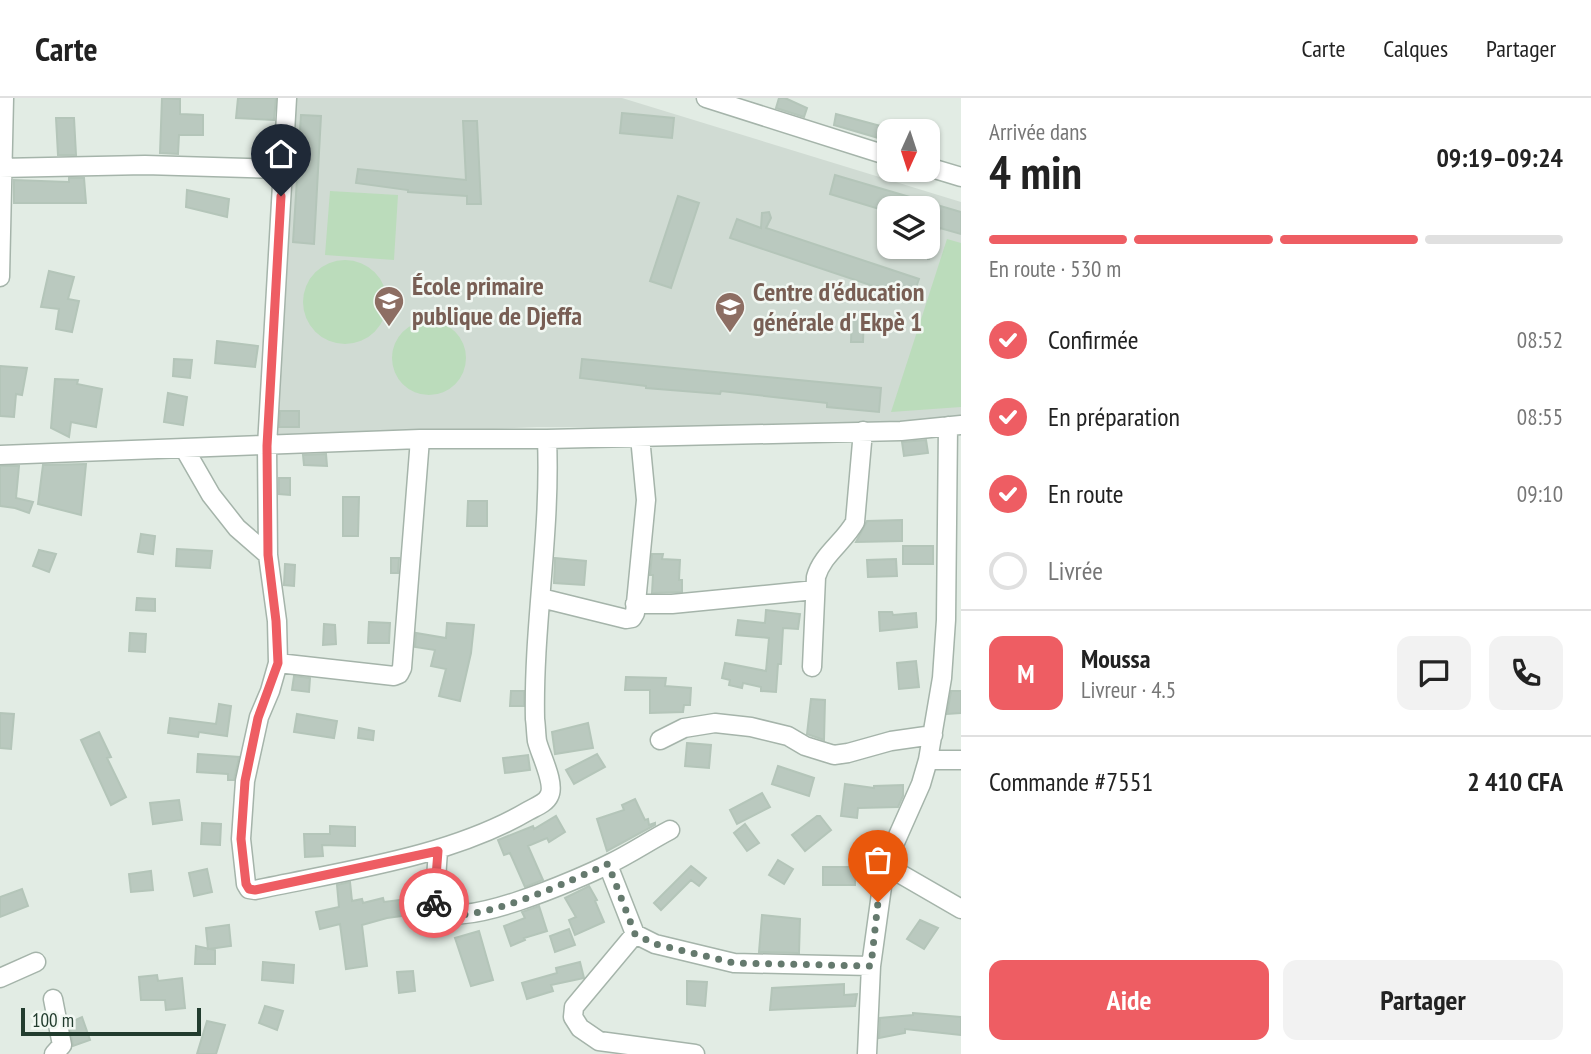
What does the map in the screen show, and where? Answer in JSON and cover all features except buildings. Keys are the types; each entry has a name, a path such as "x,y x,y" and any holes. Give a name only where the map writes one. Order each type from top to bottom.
{"street":[{"path":"0,277 4,98"},
{"path":"287,98 267,446 268,555 278,663 258,718 245,781 241,839 246,884 249,889 255,890 438,851 517,818 548,799 552,792 537,741 536,720 549,479 547,439"},
{"path":"706,98 877,152"},
{"path":"2,168 145,165 283,169"},
{"path":"940,171 961,177"},
{"path":"0,455 420,439 547,439 863,431 954,425 942,678 929,760 885,864 871,966 867,1054"},
{"path":"812,667 815,590 819,565 848,534 855,522 863,431"},
{"path":"541,598 626,619 632,618 635,613 646,500 640,437"},
{"path":"278,663 394,676 399,674 402,668 409,603 420,439"},
{"path":"184,448 211,495 231,520 268,555"},
{"path":"635,604 672,604 815,590"},
{"path":"660,740 684,728 715,723 727,724 788,736 805,746 834,755 848,754 891,741 933,735"},
{"path":"929,760 961,760"},
{"path":"438,851 434,906 437,912 474,913 498,909 608,864 670,830"},
{"path":"608,864 635,934 655,944 734,963 871,966"},
{"path":"885,864 961,909"},
{"path":"635,934 575,1007 573,1017 580,1028 599,1041 695,1054"},
{"path":"0,978 36,962"},
{"path":"53,999 62,1045 54,1054"}],"shaded area":[{"name":"Centre d'éducation générale d' Ekpè 1","path":"291,98 622,98 877,176 877,182 896,182 961,202 961,421 892,428 537,427 274,439"}],"green space":[{"path":"330,191 398,195 394,260 325,255"},
{"path":"947,239 961,243 961,407 891,412"},
{"path":"345,260 361,263 375,272 384,286 387,302 384,318 375,332 361,341 345,344 329,341 315,332 306,318 303,302 306,286 315,272 329,263"},
{"path":"429,321 443,324 455,332 463,344 466,358 463,372 455,384 443,392 429,395 415,392 403,384 395,372 392,358 395,344 403,332 415,324"}],"way so far":[{"path":"434,903 437,912 443,914 498,909 608,864 635,934 655,944 734,963 871,966 878,902"}],"place":[{"name":"École primaire publique de Djeffa","path":"389,328"},
{"name":"Centre d'éducation générale d' Ekpè 1","path":"730,334"}],"route":[{"path":"281,196 267,446 268,555 278,663 258,718 245,781 241,839 246,884 249,889 255,890 438,851 434,903"}]}
